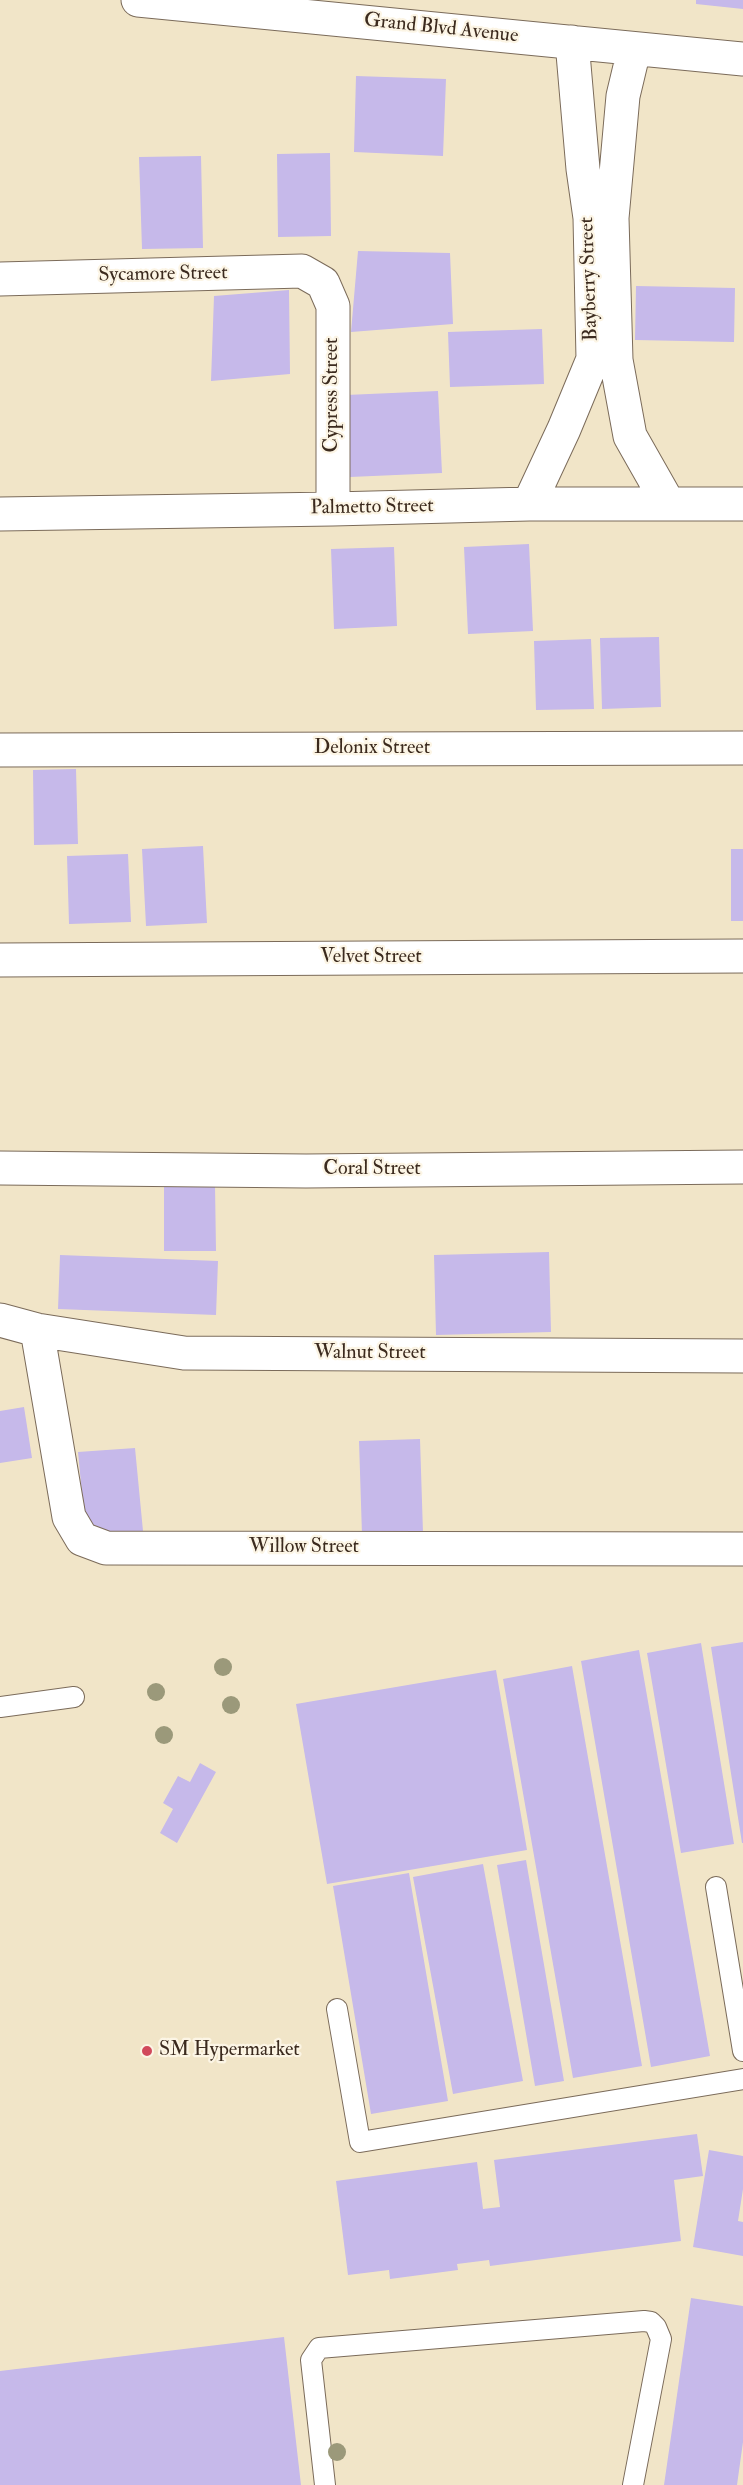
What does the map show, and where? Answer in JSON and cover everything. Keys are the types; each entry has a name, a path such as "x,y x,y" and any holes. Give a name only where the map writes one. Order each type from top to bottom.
{"street":[{"name":"Grand Blvd Avenue","path":"138,0 743,59"},
{"name":"Bayberry Street","path":"572,42 583,170 590,218 630,436 668,503"},
{"name":"Bayberry Street","path":"529,504 564,429 592,359 612,218 622,96 634,50"},
{"name":"Sycamore Street","path":"0,279 302,271 323,283"},
{"name":"Cypress Street","path":"323,283 333,306 333,510"},
{"name":"Palmetto Street","path":"0,514 333,510 529,504 743,504"},
{"name":"Delonix Street","path":"0,750 743,748"},
{"name":"Velvet Street","path":"0,960 743,956"},
{"name":"Coral Street","path":"0,1168 306,1171 743,1167"},
{"name":"Walnut Street","path":"0,1320 37,1330 184,1353 743,1356"},
{"name":"Willow Street","path":"37,1330 69,1517 82,1539 106,1548 743,1549"}],"lane":[{"path":"0,1707 74,1697"},
{"path":"716,1887 743,2051"},
{"path":"337,2009 360,2142 743,2079"},
{"path":"325,2485 311,2360 314,2353 320,2349 644,2321 651,2322 656,2327 660,2339 633,2485"}],"building":[{"path":"696,0 743,0 743,9 696,4"},
{"path":"356,76 446,79 443,156 354,152"},
{"path":"330,153 331,236 278,237 277,154"},
{"path":"201,156 203,248 142,249 139,157"},
{"path":"358,251 450,253 453,324 351,332"},
{"path":"636,286 735,288 734,342 635,340"},
{"path":"289,290 290,374 211,381 214,296"},
{"path":"542,329 544,384 450,387 448,332"},
{"path":"438,391 442,473 350,477 346,395"},
{"path":"529,544 533,631 468,634 464,547"},
{"path":"394,547 397,626 334,629 331,549"},
{"path":"659,637 661,707 602,709 600,638"},
{"path":"591,639 594,709 536,710 534,641"},
{"path":"76,769 78,844 34,845 33,770"},
{"path":"203,846 207,923 146,926 142,849"},
{"path":"731,849 743,849 743,921 731,921"},
{"path":"128,854 131,922 69,924 67,856"},
{"path":"164,1185 215,1185 216,1251 164,1251"},
{"path":"549,1252 551,1332 436,1335 434,1255"},
{"path":"60,1255 218,1261 216,1315 58,1309"},
{"path":"24,1407 32,1458 0,1463 0,1411"},
{"path":"420,1439 423,1533 362,1535 359,1441"},
{"path":"135,1448 143,1531 86,1536 78,1452"},
{"path":"743,1642 743,1843 742,1843 711,1647"},
{"path":"701,1643 734,1844 681,1853 647,1653"},
{"path":"639,1650 710,2056 651,2067 581,1661"},
{"path":"572,1666 642,2066 573,2078 503,1679"},
{"path":"496,1670 527,1850 327,1884 296,1704"},
{"path":"200,1763 216,1772 177,1843 160,1833 173,1809 163,1803 178,1776 190,1782"},
{"path":"526,1860 564,2081 535,2086 497,1865"},
{"path":"483,1864 523,2081 453,2094 413,1877"},
{"path":"409,1873 448,2101 371,2114 333,1886"},
{"path":"697,2134 703,2176 674,2180 681,2241 490,2266 489,2260 457,2264 458,2270 390,2279 389,2270 348,2275 336,2181 477,2162 483,2209 500,2207 494,2160"},
{"path":"709,2150 743,2156 743,2189 738,2221 743,2222 743,2256 693,2247"},
{"path":"691,2298 743,2306 743,2442 737,2485 664,2485"},
{"path":"284,2337 301,2485 0,2485 0,2371"}],"place":[{"name":"SM Hypermarket","path":"147,2051"}]}
